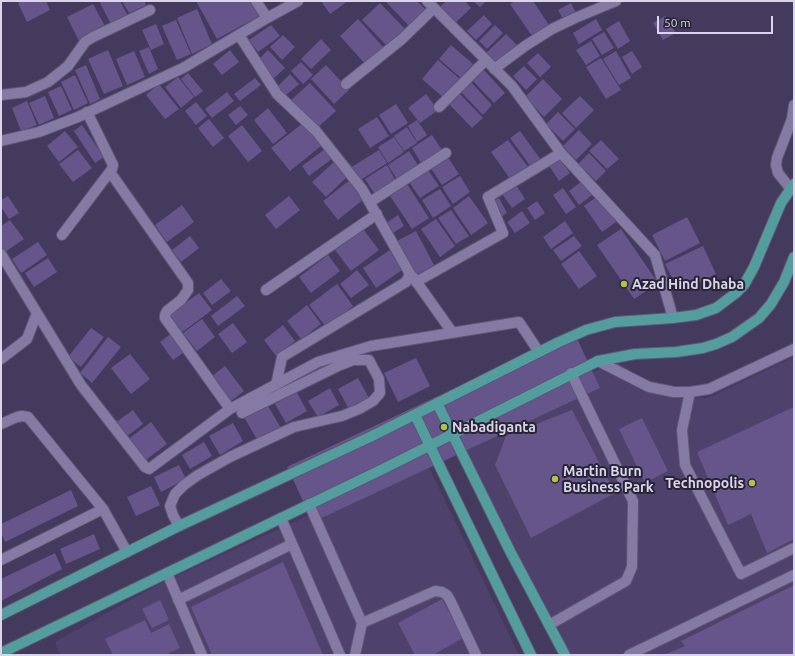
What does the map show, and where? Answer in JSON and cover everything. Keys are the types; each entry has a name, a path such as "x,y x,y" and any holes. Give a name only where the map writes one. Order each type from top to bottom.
{"main road":[{"path":"1,615 179,526 370,437 586,330 600,325 632,320 696,315 716,308 744,285 754,267 781,203 792,186"},
{"path":"1,653 281,518 452,434 571,373 598,361 635,354 676,352 703,348 732,337 759,318 771,304 784,282 794,256"},
{"path":"438,403 511,553 565,655"},
{"path":"415,415 531,655"}],"street":[{"path":"256,1 266,18"},
{"path":"1,141 39,132 87,112 183,68 266,18 298,1"},
{"path":"494,69 525,46 552,29 616,1"},
{"path":"346,84 402,39 430,5 512,86 561,152 654,255 673,318"},
{"path":"1,95 26,92 48,82 68,66 85,42 150,10"},
{"path":"239,34 277,94 316,131 354,177 370,202 413,278 452,332"},
{"path":"439,107 486,60"},
{"path":"792,186 778,173 776,165 777,158 792,119 794,105"},
{"path":"62,235 110,172 113,165 87,112"},
{"path":"276,385 282,357 413,278 503,233 488,197 561,152"},
{"path":"370,202 446,153"},
{"path":"110,172 188,283 188,290 181,300 164,315 230,409"},
{"path":"266,290 377,214"},
{"path":"1,254 81,385 146,469 154,466 230,409 318,362 371,346 519,322 539,352"},
{"path":"1,359 27,339 37,313"},
{"path":"598,361 649,386 674,392 690,392 709,389 794,349"},
{"path":"179,526 170,506 175,494 188,482 230,457 294,427 342,416 373,402 380,393 379,379 369,360 354,360 338,366 242,413"},
{"path":"548,624 626,581 632,567 633,501 571,373"},
{"path":"690,392 682,430 685,465 741,574 794,548"},
{"path":"1,424 17,417 28,417 103,509 127,552"},
{"path":"309,504 362,624 355,655"},
{"path":"1,560 103,509"},
{"path":"281,518 340,655"},
{"path":"178,600 292,544"},
{"path":"167,573 202,655"},
{"path":"629,655 794,575"},
{"path":"362,624 435,590 447,595 476,655"}],"shaded area":[{"path":"794,357 794,655 569,655 460,437 585,374 618,363 672,397 708,398"},
{"path":"425,459 519,655 60,655 55,642 161,583 294,522"}],"building":[{"path":"21,1 46,1 50,10 27,22 18,3"},
{"path":"99,1 120,1 129,18 112,26"},
{"path":"122,1 144,1 146,5 129,13"},
{"path":"196,1 253,1 261,15 217,39"},
{"path":"321,1 348,1 330,14"},
{"path":"417,1 428,12 411,28 386,2"},
{"path":"446,1 465,1 471,8 453,25 438,9"},
{"path":"473,1 486,1 480,7"},
{"path":"515,1 533,1 551,28 534,39 510,4"},
{"path":"380,3 407,31 389,48 362,20"},
{"path":"571,3 577,15 564,21 558,10"},
{"path":"93,4 106,28 79,41 67,17"},
{"path":"197,9 212,44 192,54 177,18"},
{"path":"484,15 492,24 476,40 467,31"},
{"path":"665,16 676,33 663,40 653,23"},
{"path":"358,19 385,49 367,66 340,36"},
{"path":"596,19 602,30 579,44 573,33"},
{"path":"176,20 191,54 177,60 162,26"},
{"path":"619,21 630,41 618,49 606,29"},
{"path":"156,24 164,44 151,50 142,30"},
{"path":"271,25 280,36 258,52 249,40"},
{"path":"495,25 503,33 487,49 479,41"},
{"path":"604,32 614,48 602,55 592,39"},
{"path":"506,34 517,45 497,65 486,53"},
{"path":"283,35 295,47 282,60 270,47"},
{"path":"321,39 331,50 311,69 301,59"},
{"path":"591,41 600,56 586,65 576,50"},
{"path":"451,45 473,64 461,78 439,59"},
{"path":"149,47 158,69 149,74 139,51"},
{"path":"108,50 123,86 104,94 88,59"},
{"path":"230,50 239,62 222,75 213,64"},
{"path":"268,50 285,68 273,79 257,61"},
{"path":"134,51 145,77 127,85 116,59"},
{"path":"616,51 631,78 619,85 603,59"},
{"path":"632,51 642,67 632,74 622,57"},
{"path":"538,53 551,67 540,77 527,63"},
{"path":"601,58 621,90 606,99 586,67"},
{"path":"438,60 461,80 445,99 422,79"},
{"path":"301,62 313,75 303,84 291,71"},
{"path":"86,65 100,99 90,104 75,70"},
{"path":"326,65 349,90 334,104 311,79"},
{"path":"524,66 537,79 526,90 513,76"},
{"path":"484,70 505,93 494,103 473,81"},
{"path":"188,73 203,91 195,97 181,79"},
{"path":"290,74 299,84 285,96 277,87"},
{"path":"75,75 88,103 74,110 61,82"},
{"path":"178,77 194,97 181,108 165,87"},
{"path":"255,78 261,85 240,101 234,94"},
{"path":"543,79 562,99 544,117 525,97"},
{"path":"471,82 492,105 483,115 461,92"},
{"path":"310,83 336,111 316,129 290,101"},
{"path":"159,84 179,109 165,119 146,95"},
{"path":"61,86 72,110 59,116 48,92"},
{"path":"227,92 234,101 212,118 205,109"},
{"path":"426,94 438,110 420,123 408,108"},
{"path":"460,94 483,118 472,128 449,104"},
{"path":"45,96 54,118 39,125 29,103"},
{"path":"580,96 594,110 576,128 562,113"},
{"path":"27,101 37,125 21,131 12,108"},
{"path":"196,102 207,116 196,125 185,111"},
{"path":"396,104 408,123 391,134 379,115"},
{"path":"240,106 248,115 236,125 228,115"},
{"path":"268,108 287,133 273,144 254,120"},
{"path":"558,112 575,129 563,141 546,124"},
{"path":"377,117 389,136 370,148 358,129"},
{"path":"209,119 224,138 213,147 198,128"},
{"path":"417,120 427,135 417,142 408,126"},
{"path":"303,123 321,146 290,171 271,148"},
{"path":"82,125 104,157 95,163 74,131"},
{"path":"242,125 262,151 248,162 228,136"},
{"path":"407,127 417,143 404,151 394,136"},
{"path":"579,130 592,144 576,160 563,146"},
{"path":"65,131 78,147 59,162 47,146"},
{"path":"520,131 541,160 531,167 510,138"},
{"path":"432,135 444,153 423,166 412,148"},
{"path":"394,137 404,152 388,163 378,147"},
{"path":"508,140 528,167 511,180 491,152"},
{"path":"601,140 619,159 607,169 589,151"},
{"path":"325,149 333,158 309,176 302,166"},
{"path":"78,150 92,168 73,182 59,164"},
{"path":"379,150 387,163 359,181 350,168"},
{"path":"409,151 419,167 398,181 388,165"},
{"path":"589,153 606,171 596,181 578,164"},
{"path":"447,156 459,174 442,185 430,167"},
{"path":"558,157 570,173 559,181 548,164"},
{"path":"334,162 348,176 326,197 312,182"},
{"path":"387,165 397,183 376,196 365,179"},
{"path":"428,170 439,186 420,198 409,182"},
{"path":"460,176 470,192 453,204 442,187"},
{"path":"350,180 365,198 338,220 323,201"},
{"path":"582,181 592,195 579,205 569,191"},
{"path":"407,184 429,218 412,229 390,196"},
{"path":"516,185 525,199 512,208 502,194"},
{"path":"563,188 576,207 566,214 553,195"},
{"path":"440,189 451,206 433,218 422,200"},
{"path":"8,196 19,213 9,219 1,207 1,200"},
{"path":"289,196 300,210 276,229 265,215"},
{"path":"469,196 488,223 471,235 453,208"},
{"path":"598,196 616,222 602,232 584,206"},
{"path":"499,198 507,213 499,218 491,202"},
{"path":"537,201 545,213 535,220 527,208"},
{"path":"182,205 194,222 167,242 155,225"},
{"path":"451,210 469,236 456,244 438,218"},
{"path":"522,211 530,223 515,233 507,222"},
{"path":"398,215 404,226 391,234 385,224"},
{"path":"687,217 700,243 665,261 652,235"},
{"path":"436,219 455,246 440,257 421,229"},
{"path":"10,220 24,239 5,252 1,246 1,226"},
{"path":"565,221 573,233 551,249 543,237"},
{"path":"363,229 379,250 351,271 335,250"},
{"path":"621,229 658,283 634,299 597,245"},
{"path":"416,231 434,265 416,275 397,241"},
{"path":"190,236 199,248 181,262 172,250"},
{"path":"574,236 582,246 561,261 553,250"},
{"path":"38,242 47,255 21,273 12,259"},
{"path":"703,246 716,274 679,292 665,264"},
{"path":"390,250 402,270 376,288 363,268"},
{"path":"579,251 597,276 579,289 561,264"},
{"path":"328,255 340,271 311,293 299,277"},
{"path":"48,258 57,272 34,287 25,273"},
{"path":"357,270 369,285 351,298 340,284"},
{"path":"221,279 231,291 212,305 203,293"},
{"path":"337,284 353,306 326,327 309,305"},
{"path":"199,293 212,310 181,333 168,316"},
{"path":"237,296 245,306 218,326 211,316"},
{"path":"307,305 321,324 301,339 287,321"},
{"path":"202,319 215,337 197,351 183,333"},
{"path":"233,323 247,342 232,353 218,334"},
{"path":"283,325 295,341 276,356 264,340"},
{"path":"91,328 104,337 81,367 68,357"},
{"name":"Nabadiganta","path":"574,332 600,388 313,522 287,467"},
{"path":"172,333 186,351 173,360 160,342"},
{"path":"108,337 121,347 92,383 80,373"},
{"path":"130,354 150,379 131,394 111,368"},
{"path":"416,358 430,386 398,402 384,373"},
{"path":"225,366 244,391 230,402 211,377"},
{"path":"358,378 369,398 349,409 338,389"},
{"path":"330,388 339,405 318,417 308,401"},
{"path":"296,391 307,411 286,423 275,404"},
{"path":"267,404 282,430 259,443 244,417"},
{"name":"Technopolis","path":"794,407 794,539 767,553 751,514 728,525 697,452"},
{"path":"133,410 143,424 126,437 115,423"},
{"name":"Martin Burn Business Park","path":"572,410 615,493 531,538 495,465 506,436"},
{"path":"642,418 668,471 645,483 619,429"},
{"path":"151,422 167,444 143,462 127,440"},
{"path":"233,423 243,441 220,455 209,436"},
{"path":"204,442 212,456 190,469 182,455"},
{"path":"179,465 186,479 161,492 154,477"},
{"path":"151,486 160,505 136,516 127,497"},
{"path":"71,490 78,506 5,542 1,533 1,524"},
{"path":"94,534 100,549 66,564 60,549"},
{"path":"55,553 62,569 1,601 1,579"},
{"path":"283,562 323,655 212,655 191,607"},
{"path":"794,585 794,655 664,655 685,646 681,641"},
{"path":"442,599 463,638 433,655 415,655 398,623"},
{"path":"160,600 169,620 152,628 142,609"},
{"path":"145,620 151,633 169,624 180,648 165,655 113,655 105,639"}],"place":[{"name":"Azad Hind Dhaba","path":"624,284"},
{"name":"Nabadiganta","path":"444,427"},
{"name":"Martin Burn Business Park","path":"555,479"},
{"name":"Technopolis","path":"752,483"}]}
